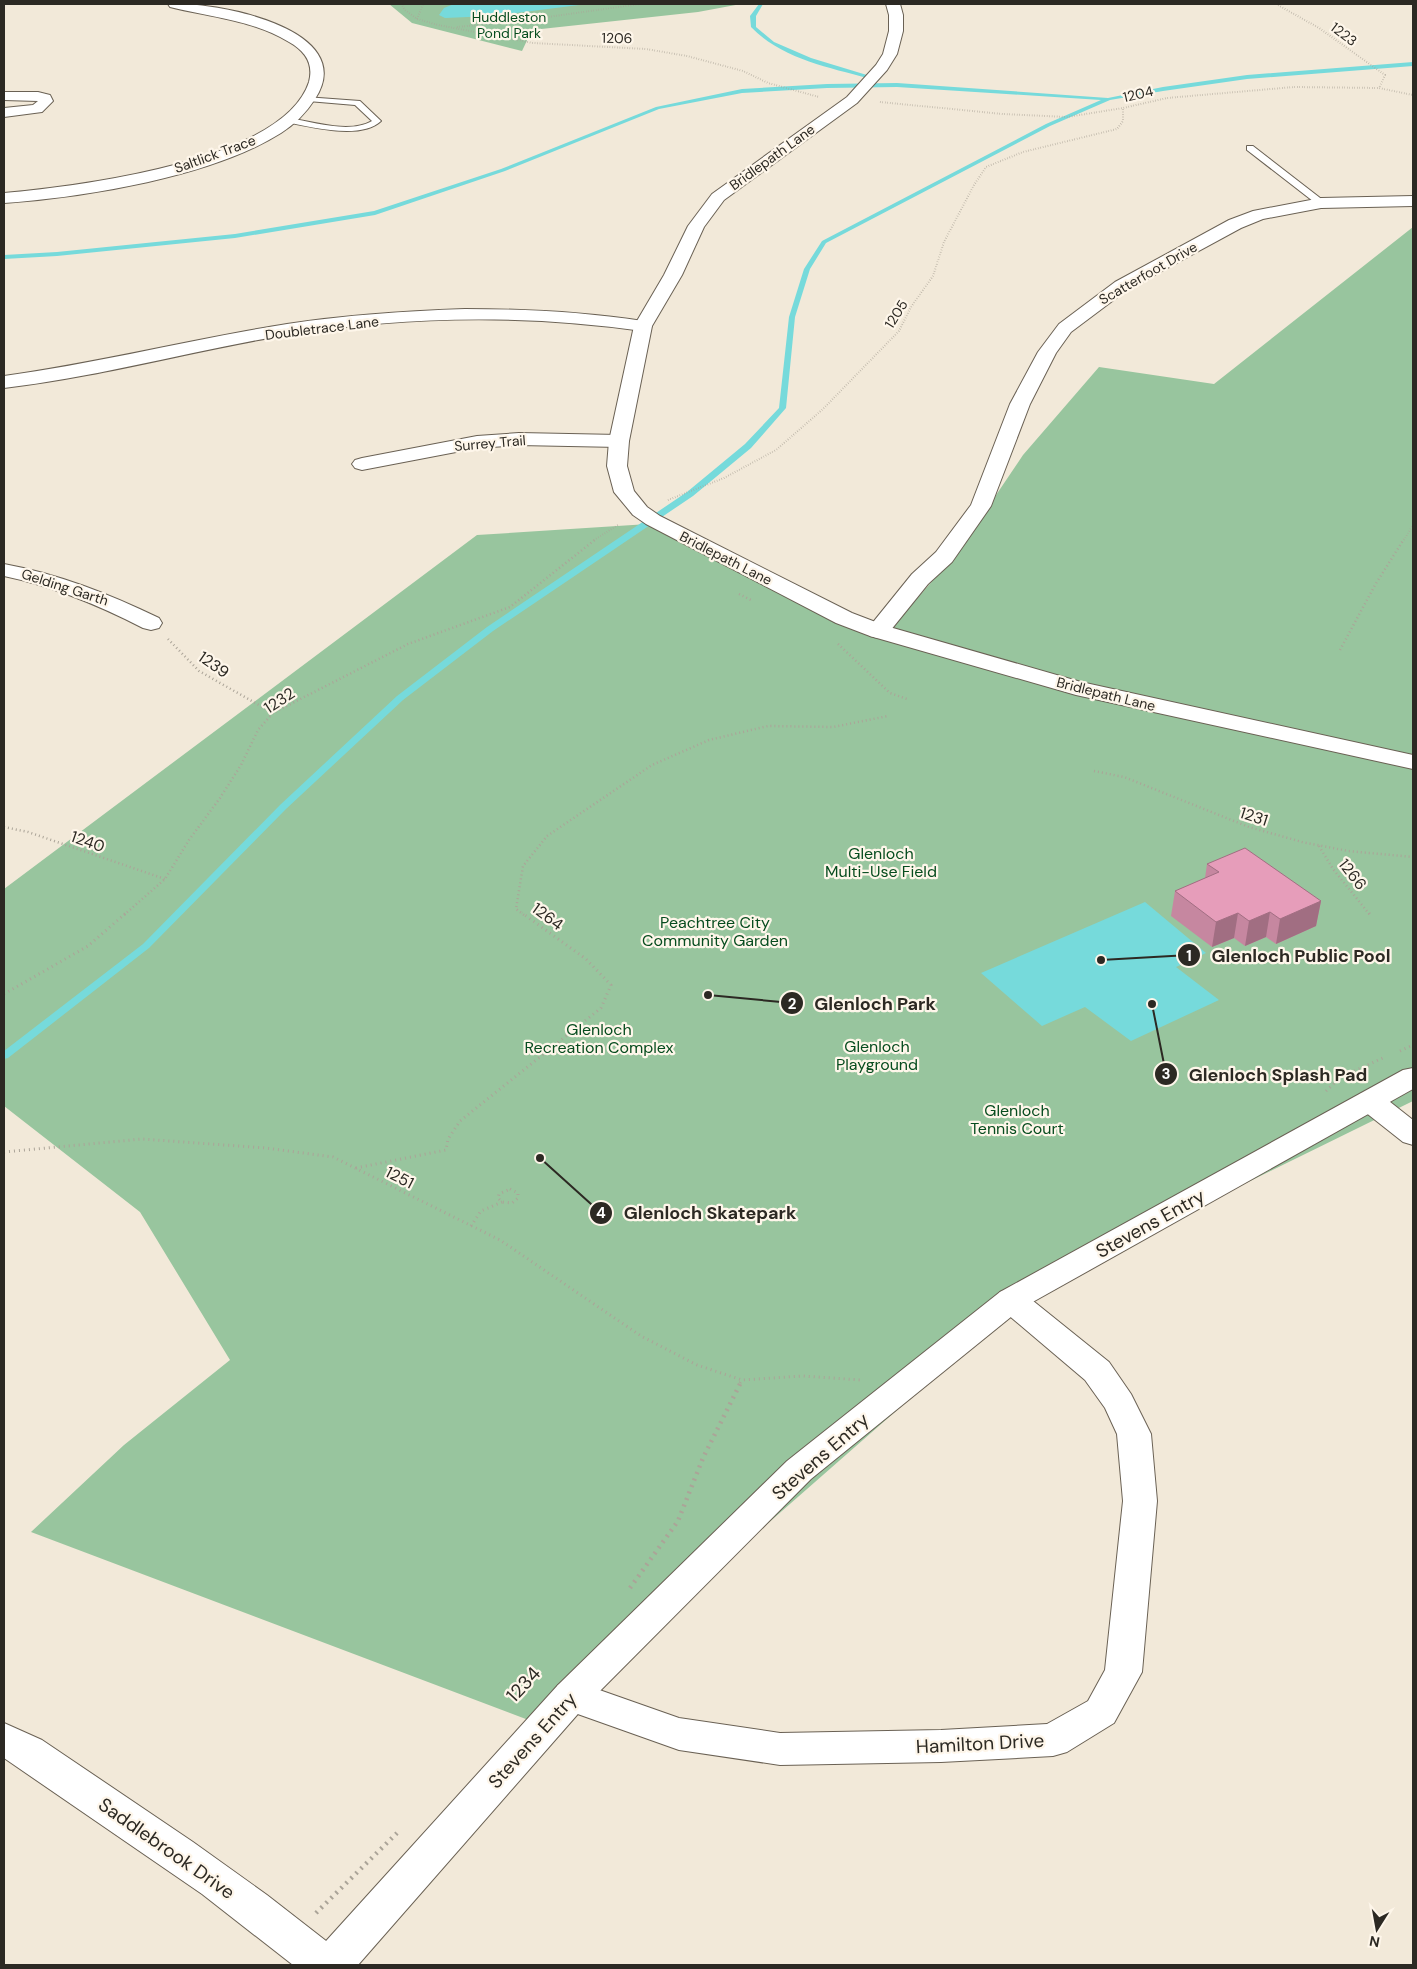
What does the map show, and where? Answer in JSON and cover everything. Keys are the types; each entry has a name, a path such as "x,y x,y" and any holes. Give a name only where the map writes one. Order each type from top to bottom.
{"street":[{"name":"Saltlick Trace","path":"4,198 89,187 186,166 244,145 263,136 297,114 316,84 319,67 309,50 280,32 239,17 175,4"},
{"name":"Bridlepath Lane","path":"892,4 896,15 896,31 890,54 882,67 852,100 718,197 696,226 673,275 643,326 619,441 617,466 624,492 652,519 844,618 878,632 1076,688 1413,762"},
{"path":"4,96 38,96 45,98 46,101 37,109 4,112"},
{"name":"Scatterfoot Drive","path":"878,632 920,579 944,557 981,506 1020,404 1047,352 1065,328 1121,286 1235,224 1259,215 1321,203 1413,201"},
{"name":"Doubletrace Lane","path":"4,382 100,368 286,330 347,323 435,316 500,315 564,317 643,326"},
{"name":"Surrey Trail","path":"362,464 477,442 519,439 619,441"},
{"name":"Gelding Garth","path":"4,570 83,591 112,602 151,623"},
{"name":"Stevens Entry","path":"332,1965 571,1696 799,1470 1011,1300 1413,1077"},
{"path":"1370,1101 1413,1136"},
{"name":"Hamilton Drive","path":"571,1696 679,1734 780,1749 941,1746 1054,1740 1101,1712 1124,1672 1140,1501 1134,1434 1119,1403 1097,1372 1011,1300"},
{"name":"Saddlebrook Drive","path":"4,1739 28,1752 207,1875 291,1937 324,1965"}],"lane":[{"path":"289,120 342,128 364,127 377,121 357,102 308,99"},
{"path":"1250,148 1321,203"}],"path":[{"name":"1206","path":"401,4 405,10 417,19 448,27 534,43 646,48 687,56 743,71 768,83 819,97"},
{"path":"417,19 423,4"},
{"path":"448,27 512,22 640,4"},
{"name":"1223","path":"1276,4 1319,28 1385,75 1379,88"},
{"name":"1204","path":"876,102 1003,114 1067,117 1123,108 1168,98 1294,87 1379,88 1413,95"},
{"name":"1205","path":"652,519 776,450 823,409 899,331 911,307 933,276 944,242 974,184 986,167 1023,152 1118,129 1123,121 1123,108"},
{"name":"1232","path":"4,994 88,946 165,879 189,840 220,798 258,730 273,713 408,644 510,607 589,543 652,519"},
{"path":"1340,650 1375,585 1413,525"},
{"name":"1239","path":"151,623 199,671 273,713"},
{"name":"1264","path":"355,1168 446,1150 448,1139 460,1121 600,1008 611,986 586,959 516,909 523,866 547,836 652,765 709,740 768,726 833,727 888,716"},
{"name":"1231","path":"1094,771 1124,777 1249,827 1318,846 1348,851 1413,857"},
{"name":"1240","path":"4,827 28,832 165,879"},
{"name":"1266","path":"1318,846 1333,869 1371,916"},
{"name":"1251","path":"4,1152 142,1139 266,1148 333,1157 500,1240 641,1336 697,1365 742,1380 703,1458 678,1521 626,1593"},
{"path":"471,1226 481,1212 502,1202 515,1201 518,1198 518,1193 510,1189 501,1192 498,1198 502,1202"},
{"path":"291,1937 405,1826"}],"green space":[{"name":"Huddleston Pond Park","path":"389,4 741,4 698,12 532,30 522,51 412,23"},
{"name":"Glenloch Recreation Complex","path":"1413,227 1413,1101 1042,1283 539,1724 31,1532 124,1445 230,1360 140,1212 4,1106 4,889 477,535 664,523 854,623 899,619 957,553 1023,455 1099,367 1214,384"}],"water":[{"path":"454,4 587,4 491,16 445,18 439,15 444,8"},
{"path":"1145,902 1206,953 1176,967 1219,1000 1131,1041 1085,1007 1042,1026 981,973"}],"building":[{"path":"1245,848 1321,901 1280,919 1270,912 1249,921 1238,913 1216,922 1175,891 1219,872 1207,864"}],"waterway":[{"path":"761,4 753,16 754,27 772,43 809,59 877,79"},
{"path":"4,1056 146,946 283,807 400,698 490,629 690,494 748,446 782,408 792,317 807,269 824,242 1048,125 1109,99 1247,77 1413,64"},
{"path":"4,257 57,254 235,236 375,213 503,170 658,108 742,91 827,86 897,85 1106,99"}],"place":[{"name":"Glenloch Public Pool","path":"1101,960"},
{"name":"Glenloch Park","path":"708,995"},
{"name":"Glenloch Splash Pad","path":"1152,1004"},
{"name":"Glenloch Skatepark","path":"540,1158"}],"park label":[{"name":"Glenloch Multi-Use Field","path":"881,862"},
{"name":"Peachtree City Community Garden","path":"715,931"},
{"name":"Glenloch Playground","path":"877,1055"},
{"name":"Glenloch Tennis Court","path":"1017,1119"}]}
